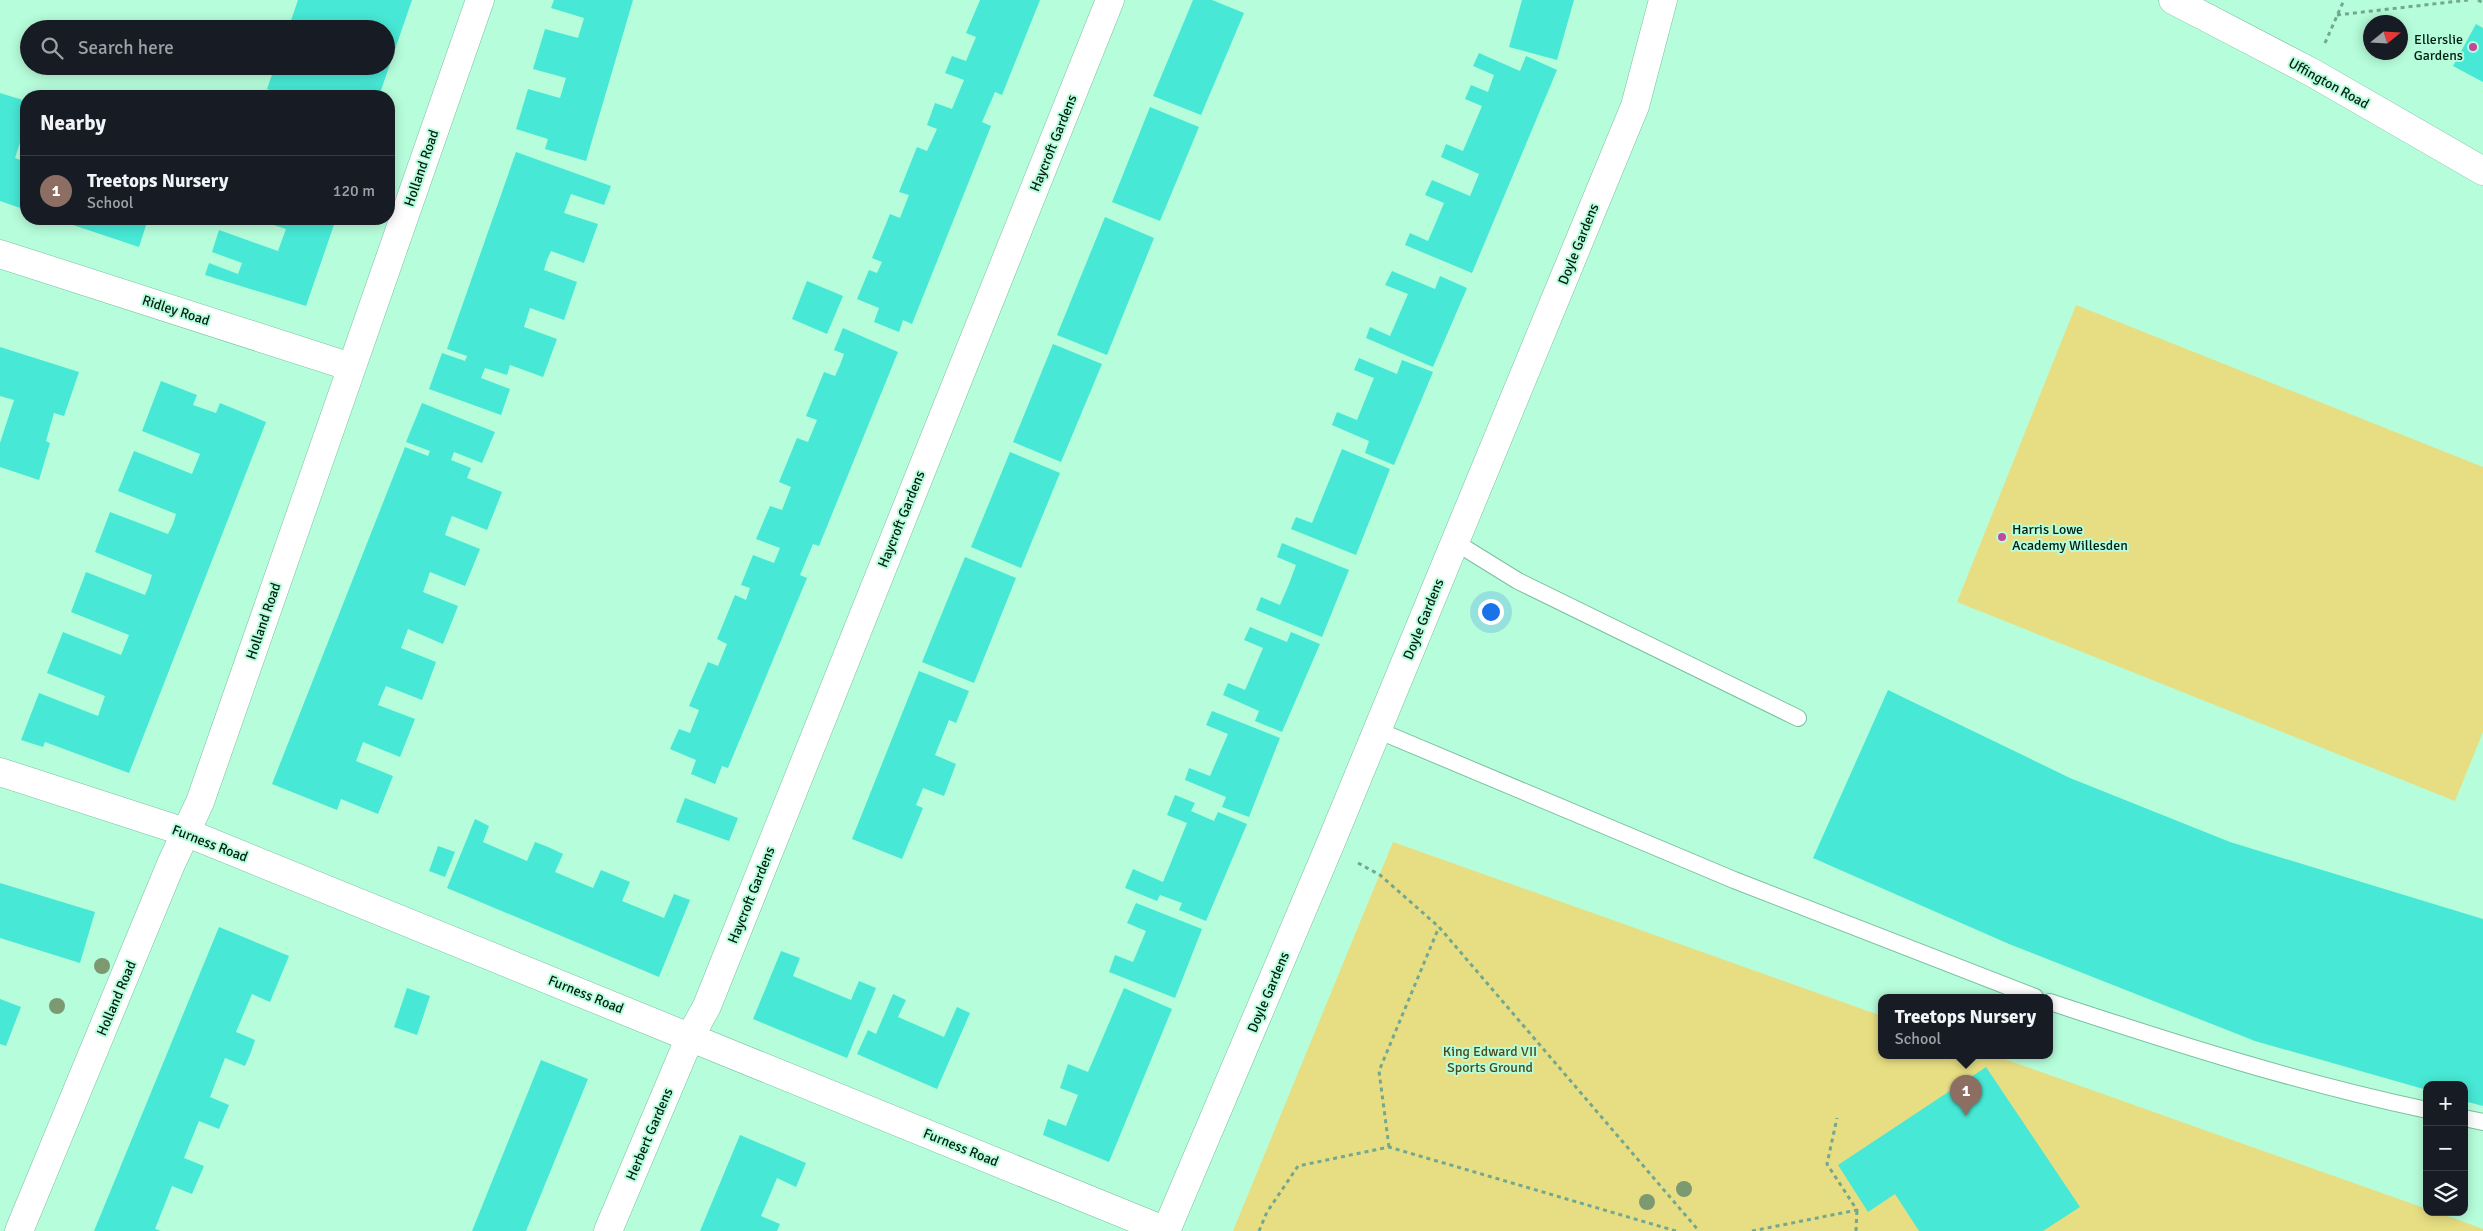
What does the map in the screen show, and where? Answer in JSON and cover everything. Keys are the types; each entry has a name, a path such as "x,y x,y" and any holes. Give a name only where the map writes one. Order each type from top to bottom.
{"street":[{"name":"Holland Road","path":"18,1231 185,832 200,802 480,0"},
{"name":"Haycroft Gardens","path":"690,1037 707,1006 1110,0"},
{"name":"Doyle Gardens","path":"1166,1231 1378,730 1635,106 1663,0"},
{"name":"Uffington Road","path":"2173,0 2313,73 2483,171"},
{"name":"Ridley Road","path":"0,254 351,367"},
{"name":"Furness Road","path":"0,772 185,832 1166,1231"},
{"name":"Herbert Gardens","path":"608,1231 690,1037"}],"lane":[{"path":"1455,542 1518,581 1798,718"},
{"path":"1378,730 1734,880 2027,994"},
{"path":"2053,1003 2179,1045 2354,1095 2423,1109"},
{"path":"2468,1119 2483,1122"}],"path":[{"path":"2313,73 2344,0"},
{"path":"2337,15 2468,0"},
{"path":"2478,0 2483,3"},
{"path":"1329,847 1380,875 1439,927 1699,1231"},
{"path":"1389,1147 1380,1070 1439,927"},
{"path":"1838,1118 1827,1164 1857,1210 1856,1231"},
{"path":"1259,1231 1267,1212 1298,1166 1389,1147 1676,1231"},
{"path":"1752,1231 1857,1210"}],"green space":[{"path":"2076,305 2483,467 2483,732 2455,801 1957,602"},
{"name":"King Edward VII Sports Ground","path":"1393,842 1878,1015 1878,1059 2004,1059 2423,1208 2423,1216 2448,1216 2483,1229 2483,1231 1233,1231"}],"building":[{"path":"298,0 412,0 395,49 395,20 291,20"},
{"path":"554,0 633,0 586,161 545,149 548,139 516,129 528,89 560,98 566,78 533,69 545,29 578,38 584,18 551,8"},
{"path":"980,0 1040,0 1002,95 995,92 982,122 991,126 912,324 903,320 899,332 874,322 879,308 857,299 869,270 877,273 882,262 872,258 890,214 900,218 909,195 899,192 917,147 927,151 937,129 927,125 935,103 952,109 964,80 945,73 952,56 966,61 976,37 966,33"},
{"path":"1193,0 1212,0 1244,13 1201,115 1153,96"},
{"path":"1522,0 1574,0 1557,60 1509,47"},
{"name":"Ellerslie Gardens","path":"2476,24 2483,28 2483,82 2453,66"},
{"path":"1479,53 1520,71 1526,56 1557,70 1472,273 1405,245 1410,233 1428,241 1437,220 1444,203 1425,195 1432,180 1470,196 1479,174 1441,157 1446,144 1463,151 1482,106 1465,99 1471,85 1488,92 1494,75 1473,66"},
{"path":"272,75 386,75 381,90 267,89"},
{"path":"0,93 20,99 20,143 15,158 20,160 20,208 0,201"},
{"path":"1150,107 1199,127 1160,221 1112,202"},
{"path":"516,152 611,186 604,205 571,194 564,213 598,224 584,263 551,251 547,260 544,270 577,282 564,320 530,308 524,327 557,339 543,377 510,365 507,375 485,368 481,378 510,389 501,415 429,389 442,353 465,361 467,356 447,349"},
{"path":"1105,217 1154,238 1107,355 1057,335"},
{"path":"73,225 146,225 139,247"},
{"path":"274,225 334,225 306,306 205,275 209,263 238,274 242,263 212,252 219,230 278,251 286,229"},
{"path":"1392,271 1435,289 1440,276 1467,288 1433,367 1366,338 1370,327 1390,336 1408,294 1385,285"},
{"path":"807,281 843,296 827,334 792,319"},
{"path":"843,328 898,352 819,546 813,544 800,575 807,578 728,768 722,766 715,784 691,774 696,760 670,749 679,729 690,733 699,710 689,706 708,662 718,666 727,644 717,639 735,595 746,600 750,588 741,585 753,555 774,563 780,548 756,539 770,506 782,510 791,487 779,482 797,438 808,442 817,420 806,416 824,372 835,376 840,365 844,354 834,350"},
{"path":"1053,344 1102,364 1061,462 1013,442"},
{"path":"0,347 79,372 64,416 54,413 46,441 50,443 39,480 0,467 0,443 14,400 0,396"},
{"path":"1359,358 1397,374 1402,360 1433,372 1394,465 1365,453 1369,441 1332,425 1337,412 1357,420 1374,378 1354,370"},
{"path":"161,381 197,395 193,405 216,413 220,403 266,422 129,773 45,742 43,747 21,740 39,693 98,716 105,696 47,673 63,632 121,655 129,635 71,612 86,572 145,595 149,585 152,575 95,552 110,512 168,534 173,524 176,514 118,491 134,451 192,474 200,454 142,431"},
{"path":"422,403 495,432 482,463 454,452 451,460 471,468 467,478 502,492 487,530 452,516 448,526 445,535 480,549 465,586 430,572 423,592 458,606 443,644 408,629 401,648 436,662 422,700 386,686 378,705 415,719 400,757 363,742 356,761 393,776 378,814 341,799 337,810 272,784 405,447 428,456 430,451 406,442"},
{"path":"1342,449 1390,469 1356,555 1291,529 1296,517 1312,523"},
{"path":"1010,452 1060,473 1021,568 971,547"},
{"path":"1282,543 1349,570 1322,637 1256,610 1261,597 1280,605 1289,584 1296,565 1277,557"},
{"path":"965,557 1016,578 974,683 922,662"},
{"path":"1250,627 1287,642 1291,632 1320,644 1282,732 1255,721 1259,711 1223,695 1228,683 1245,690 1263,648 1244,640"},
{"path":"919,671 969,691 956,723 949,720 935,755 956,764 944,796 923,788 916,805 923,808 902,859 852,839"},
{"path":"1888,690 2070,778 2230,842 2483,919 2483,1106 2468,1102 2468,1081 2423,1081 2423,1089 2255,1041 2009,944 1813,858"},
{"path":"1212,711 1280,738 1249,817 1222,807 1226,797 1185,780 1189,768 1210,776 1228,734 1206,725"},
{"path":"1175,795 1195,803 1191,811 1214,821 1218,812 1247,824 1206,921 1179,910 1182,903 1160,895 1157,901 1125,888 1133,869 1163,882 1187,823 1167,815"},
{"path":"685,798 738,818 729,841 676,822"},
{"path":"475,819 489,826 483,842 527,861 535,842 548,847 563,854 555,872 593,888 601,870 630,882 622,901 664,918 674,894 690,900 659,977 447,888"},
{"path":"438,846 455,852 445,877 429,871"},
{"path":"0,883 95,912 80,963 0,938"},
{"path":"1136,903 1202,929 1175,998 1109,972 1115,955 1133,962 1146,931 1127,923"},
{"path":"219,927 289,956 270,1002 252,994 236,1032 255,1040 251,1052 245,1066 225,1058 210,1097 229,1105 219,1129 199,1121 184,1158 204,1166 192,1194 172,1186 155,1229 161,1231 94,1231"},
{"path":"781,951 800,958 793,976 851,1000 859,981 876,988 847,1058 753,1019"},
{"path":"407,988 430,996 417,1035 394,1027"},
{"path":"1124,988 1172,1009 1109,1162 1043,1135 1048,1119 1066,1126 1078,1095 1060,1088 1068,1064 1088,1072"},
{"path":"893,994 906,1000 898,1017 944,1037 957,1007 970,1013 937,1089 857,1054 868,1030 876,1034"},
{"path":"0,999 21,1007 6,1046 0,1044"},
{"path":"541,1060 588,1079 526,1231 472,1231"},
{"path":"1986,1067 2080,1207 2043,1231 1919,1231 1895,1194 1868,1212 1838,1165"},
{"path":"740,1135 806,1163 796,1187 777,1178 761,1216 780,1224 777,1231 700,1231"}],"place":[{"name":"Ellerslie Gardens","path":"2473,47"},
{"name":"Harris Lowe Academy Willesden","path":"2002,537"},
{"name":"Treetops Nursery","path":"1966,1116"}]}
